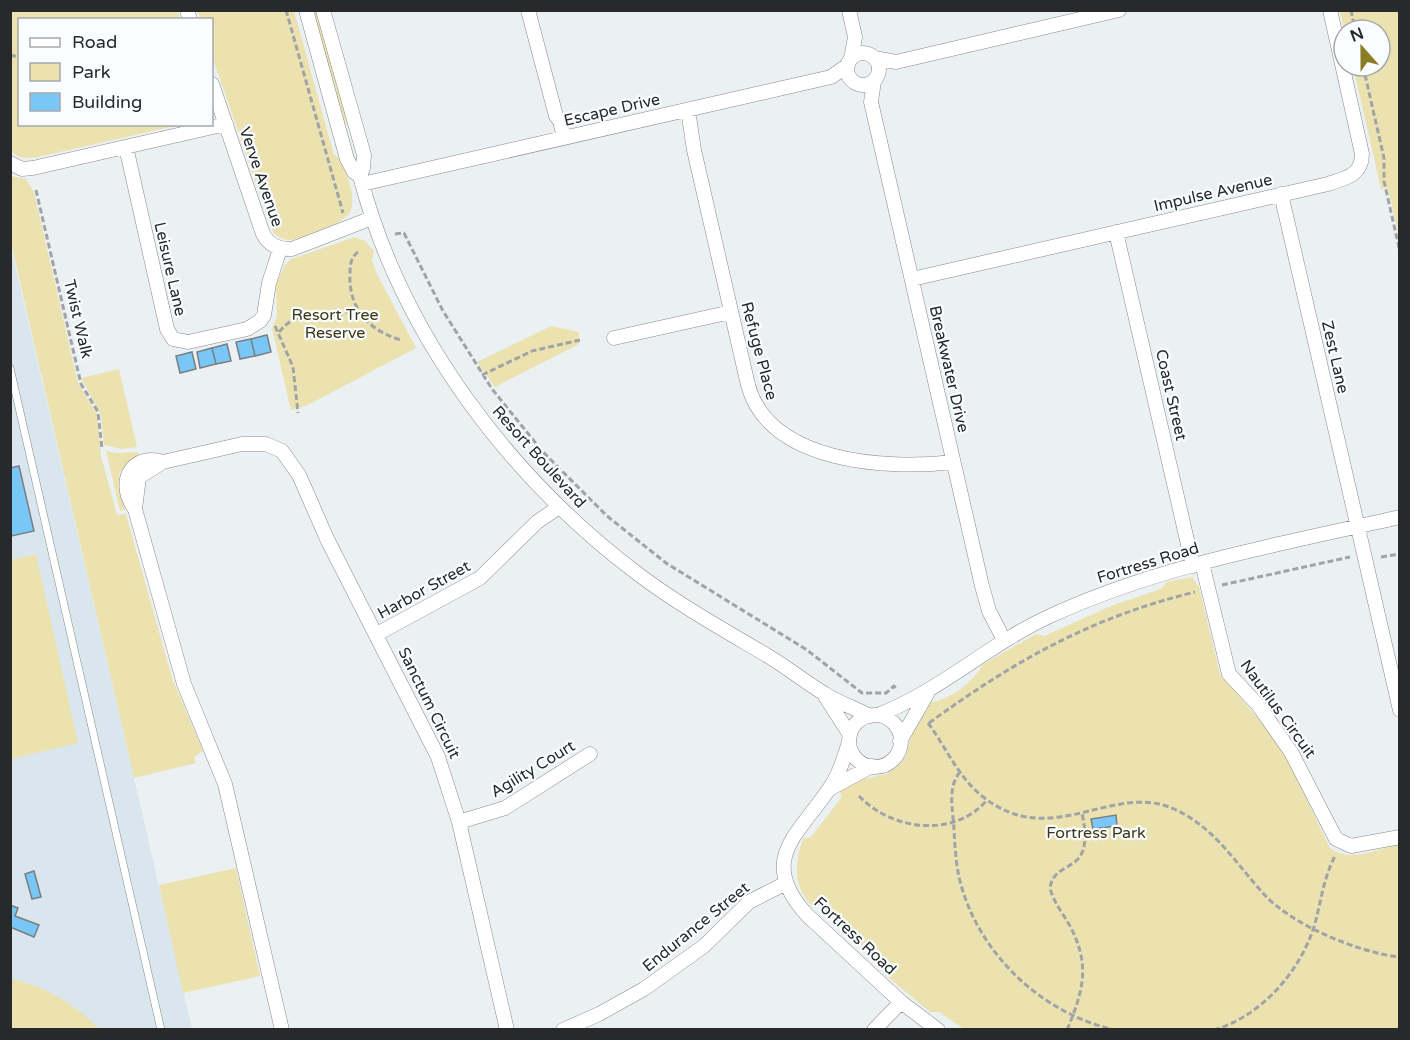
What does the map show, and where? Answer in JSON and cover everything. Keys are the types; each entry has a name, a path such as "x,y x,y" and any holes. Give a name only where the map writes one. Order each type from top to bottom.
{"street":[{"name":"Resort Boulevard","path":"306,10 350,166 362,184 372,218 405,296 447,368 503,445 556,504 614,555 663,592 782,664 824,694 874,716"},
{"name":"Resort Boulevard","path":"323,10 364,162 362,184"},
{"path":"528,10 556,116 560,121 561,139"},
{"path":"849,10 855,37 847,73 854,83 866,86 896,62 1067,16 1119,10"},
{"name":"Impulse Avenue","path":"912,279 1281,194 1346,178 1357,172 1362,162 1359,135 1330,10"},
{"path":"855,37 879,67 876,79"},
{"path":"849,62 859,54 896,62"},
{"name":"Escape Drive","path":"362,184 391,183 400,176 831,77 849,62"},
{"name":"Escape Drive","path":"831,77 854,83"},
{"name":"Breakwater Drive","path":"876,79 871,102 953,462 986,602 1004,640"},
{"name":"Breakwater Drive","path":"854,83 871,102"},
{"name":"Verve Avenue","path":"213,87 263,234 269,243 280,249 299,247 372,218"},
{"name":"Refuge Place","path":"685,110 691,125 690,131 751,396 761,416 778,430 813,448 871,464 914,466 953,462"},
{"path":"10,164 22,169 33,168 226,124"},
{"path":"341,136 357,131"},
{"name":"Leisure Lane","path":"126,147 169,335 173,339 186,342 233,333 254,326 265,313"},
{"name":"Zest Lane","path":"1281,194 1357,527"},
{"name":"Coast Street","path":"1116,232 1197,565"},
{"path":"265,313 269,283 280,249"},
{"path":"614,338 731,312"},
{"name":"Sanctum Circuit","path":"282,1029 225,784 184,684 135,509 126,495 125,488 128,474 133,468 147,461 163,462 242,444 264,436 285,442 298,459 299,475 316,517 438,757 459,822 507,1029"},
{"name":"Harbor Street","path":"376,634 480,578 556,504"},
{"name":"Fortress Road","path":"900,741 912,707 928,692 1004,640 1087,599 1126,584 1197,565 1400,517"},
{"path":"1357,527 1400,710"},
{"name":"Nautilus Circuit","path":"1197,565 1208,588 1229,674 1258,705 1292,752 1331,831 1341,844"},
{"name":"Resort Boulevard","path":"824,694 849,738"},
{"path":"874,716 885,717 896,727 900,741 892,760 872,766 859,761 849,738 857,722 874,716 912,707"},
{"name":"Fortress Road","path":"849,738 829,789 804,820 786,850 783,861 786,883 797,904 807,915 901,1002 938,1029"},
{"name":"Agility Court","path":"459,822 505,808 590,754"},
{"name":"Fortress Road","path":"829,789 872,766"},
{"path":"1341,844 1351,846 1400,837"},
{"name":"Endurance Street","path":"564,1029 599,1014 644,989 704,946 749,902 786,883"},
{"path":"874,1029 901,1002"}],"lane":[{"path":"10,368 161,1029"}],"path":[{"path":"286,10 344,215"},
{"path":"1366,78 1384,158 1385,190 1400,252"},
{"name":"Twist Walk","path":"36,190 79,378 99,418 102,449"},
{"path":"404,232 443,311 482,375 543,453 606,516 648,550 715,596 807,650 862,693 886,693 894,686 928,724 960,772 987,800 1024,817 1048,819 1143,802 1174,809 1192,819 1219,841 1270,901 1313,928 1364,950 1400,957"},
{"path":"358,252 353,258 350,271 351,293 356,309 380,332 401,340"},
{"path":"279,332 297,317 323,318 356,309"},
{"path":"265,313 279,332 293,368 298,413"},
{"path":"482,375 532,351 580,339"},
{"path":"928,724 1008,668 1058,640 1135,608 1208,588 1344,557 1400,554"},
{"path":"960,772 953,783 953,822 961,885 982,932 1016,976 1044,999 1072,1017 1115,1029"},
{"path":"859,796 878,811 899,821 929,825 953,822 969,816 987,800"},
{"path":"1067,1029 1083,984 1082,960 1072,930 1050,888 1054,877 1082,855 1086,841 1082,813"},
{"path":"1214,1029 1228,1027 1254,1011 1276,991 1298,959 1313,928 1327,872 1341,844"}],"shaded area":[{"path":"10,243 134,778 192,1029 11,1029"}],"green space":[{"path":"10,11 178,11 180,18 18,18 18,126 175,126 38,157 19,157 10,150"},
{"path":"198,11 294,11 334,155 341,159 351,191 351,210 342,220 323,230 288,240 281,238 272,230 213,59 213,18 200,18"},
{"path":"311,11 318,11 348,123 346,125"},
{"path":"1340,11 1399,11 1399,237 1388,188 1381,189 1356,78 1392,78 1392,18 1341,18"},
{"path":"10,176 26,179 34,192 78,383 97,414 101,456 117,515 126,514 172,678 203,751 194,757 196,763 134,778 11,243"},
{"name":"Resort Tree Reserve","path":"355,237 365,241 374,251 372,260 376,272 416,348 308,405 291,410 272,328 277,316 276,284 285,265 291,259"},
{"path":"551,326 579,332 579,344 495,387 477,362"},
{"path":"119,369 137,447 122,449 104,445 101,415 81,378"},
{"path":"106,451 138,452 139,458 127,463 119,474 125,510 120,511"},
{"path":"36,554 78,743 11,759 11,560"},
{"name":"Fortress Park","path":"1192,577 1199,587 1220,674 1266,728 1289,762 1330,848 1337,852 1354,855 1399,844 1399,1029 964,1029 939,1012 930,1012 883,973 882,964 820,906 812,906 806,898 798,882 797,874 798,857 803,839 811,837 841,798 840,790 855,781 886,774 897,767 906,756 912,731 921,713 931,702 945,698 960,689 974,677 982,665 1036,634 1044,636 1111,606 1161,589 1167,582"},
{"path":"236,868 260,976 183,993 159,885"},
{"path":"10,979 35,986 59,997 99,1029 11,1029"}],"building":[{"path":"267,335 271,352 255,356 251,339"},
{"path":"251,339 255,356 240,359 236,342"},
{"path":"227,344 231,361 216,364 212,348"},
{"path":"212,348 216,364 200,368 197,352"},
{"path":"192,352 196,369 180,373 176,356"},
{"path":"19,466 34,531 11,536 10,542 10,468"},
{"path":"1116,815 1117,826 1093,829 1091,819"},
{"path":"34,871 41,897 32,899 25,874"},
{"path":"10,905 18,908 15,916 39,925 34,937 10,927"}]}
